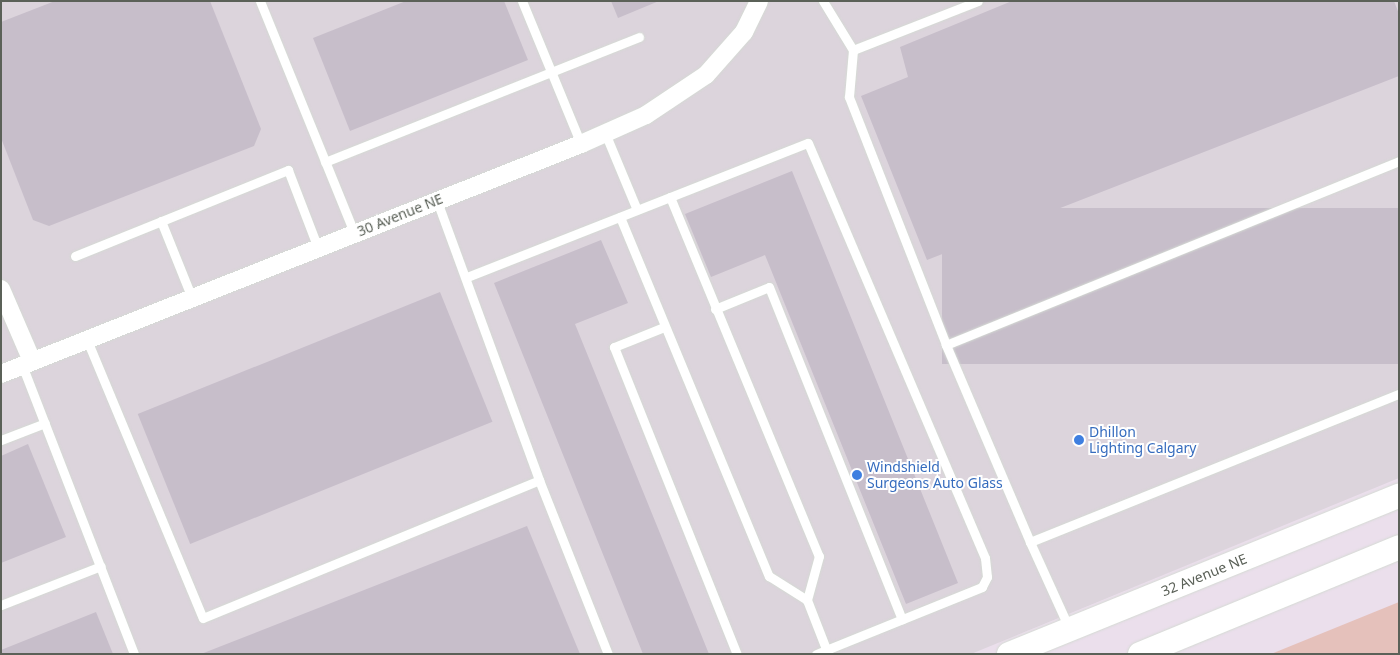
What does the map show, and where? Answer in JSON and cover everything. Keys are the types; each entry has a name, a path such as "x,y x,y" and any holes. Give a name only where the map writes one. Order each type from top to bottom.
{"main road":[{"name":"32 Avenue NE","path":"1009,654 1399,496"},
{"path":"1140,654 1399,547"}],"street":[{"name":"30 Avenue NE","path":"1,374 581,144 646,115 706,75 744,32 759,1"},
{"path":"1,289 27,363"}],"lane":[{"path":"260,1 354,233"},
{"path":"522,1 581,144"},
{"path":"824,1 853,50 849,97 946,345 1030,542 1070,629"},
{"path":"853,50 978,1"},
{"path":"325,162 639,37"},
{"path":"605,133 637,210"},
{"path":"467,277 808,143 985,558 987,577 982,586 828,652 816,654"},
{"path":"946,345 1399,161"},
{"path":"75,256 288,170 318,248"},
{"path":"670,197 819,556 806,600"},
{"path":"437,201 467,277 539,480 608,654"},
{"path":"620,217 664,327 769,576 806,600 828,652"},
{"path":"161,221 192,298"},
{"path":"715,309 769,287 902,619"},
{"path":"664,327 614,347 737,654"},
{"path":"87,340 203,618 539,480"},
{"path":"27,363 45,423 134,654"},
{"path":"1030,542 1399,394"},
{"path":"1,440 45,423"},
{"path":"1,605 101,566"}],"shaded area":[{"path":"1,1 1399,1 1399,478 971,654 1,654"},
{"path":"1399,602 1399,654 1271,654"}],"building":[{"path":"55,1 210,1 261,129 254,146 49,226 33,220 1,138 1,22"},
{"path":"406,1 504,1 528,60 350,131 313,38"},
{"path":"611,1 659,1 618,18"},
{"path":"1012,1 1394,1 1399,14 1399,76 927,260 861,96 908,77 900,47"},
{"path":"792,171 958,583 906,604 765,255 711,277 685,214"},
{"path":"942,208 1399,208 1399,364 942,364"},
{"path":"601,240 628,303 575,324 709,654 643,654 494,283"},
{"path":"440,292 492,422 190,544 138,414"},
{"path":"28,444 66,537 1,563 1,456"},
{"path":"527,526 580,654 201,654"},
{"path":"96,612 113,654 1,654 1,650"}],"place":[{"name":"Dhillon Lighting Calgary","path":"1079,440"},
{"name":"Windshield Surgeons Auto Glass","path":"857,475"}]}
